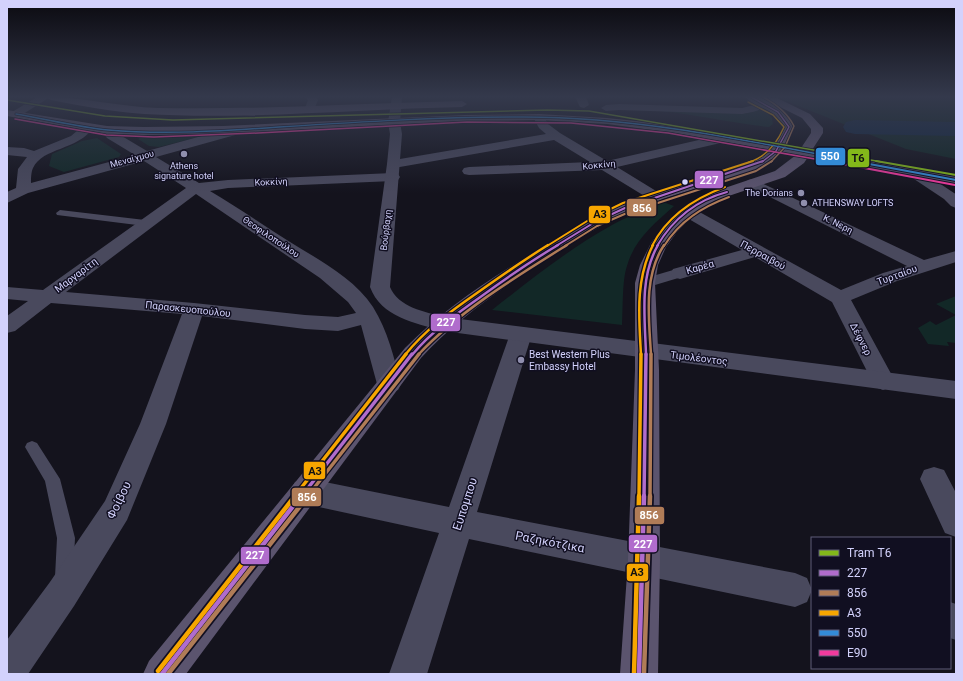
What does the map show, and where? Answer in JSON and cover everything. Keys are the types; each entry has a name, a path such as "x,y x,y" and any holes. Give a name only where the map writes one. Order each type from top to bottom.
{"main road":[{"path":"99,129 144,131 247,129"},
{"path":"671,129 726,138 781,143"},
{"path":"710,129 808,148 956,169"},
{"path":"162,674 413,353 443,324 526,265 595,222 625,208 754,166 770,158 781,143 788,129"},
{"path":"780,174 793,166 808,148 817,133 817,129"},
{"path":"808,148 846,160 916,174 956,180"},
{"path":"639,674 644,560 648,370 646,351 645,283 649,265 657,247 671,228 688,212 709,198 808,166 846,160"}],"street":[{"path":"23,190 25,170 35,155 76,139 81,136 87,129"},
{"name":"Μεναίχμου","path":"7,198 23,190 242,129"},
{"name":"Βούρβαχη","path":"395,129 394,171 380,280 381,293 386,300 410,314 443,324"},
{"path":"547,129 604,166 656,197"},
{"name":"Θεοφιλοπούλου","path":"107,130 110,135 197,188 328,275 355,298 368,317 376,337 389,384"},
{"name":"Κοκκίνη","path":"197,188 394,171 556,136"},
{"name":"Κοκκίνη","path":"469,171 604,166 726,138"},
{"path":"7,151 24,152 35,155"},
{"path":"916,174 954,197"},
{"name":"Κ. Νερη","path":"753,183 922,266"},
{"name":"Μαργαρίτη","path":"7,326 145,223 185,194 197,188"},
{"name":"Περραιβού","path":"688,212 840,298"},
{"name":"Καρέα","path":"645,283 756,251"},
{"name":"Τυρταίου","path":"840,298 922,266 956,256"},
{"name":"Παρασκευοπούλου","path":"7,293 194,309 305,322 338,324 368,317"},
{"name":"Δέφνερ","path":"840,298 883,381"},
{"name":"Φοίβου","path":"7,672 62,594 116,510 153,424 194,309"},
{"name":"Τιμολέοντος","path":"443,324 956,390"},
{"name":"Ευπομπου","path":"408,674 521,334"},
{"path":"934,479 956,523"},
{"name":"Ραζηκότζικα","path":"305,491 458,524 795,590"}],"lane":[{"path":"60,213 145,223"},
{"path":"32,446 52,479 66,538 62,594"}],"green space":[{"path":"855,129 956,129 956,159 906,149"},
{"path":"206,135 159,147 149,146 138,139 144,136"},
{"path":"97,138 121,154 119,157 64,172 49,166 52,154 82,141"},
{"path":"663,202 674,206 640,240 630,257 625,272 622,325 492,310 550,265 580,244 612,225"},
{"path":"956,296 956,315 936,304"},
{"path":"956,315 956,343 947,342 949,346 928,344 918,328 930,321 936,325"}],"waterway":[{"path":"945,129 956,129"}],"tram line":[{"name":"Τ6","path":"691,129 956,175"}],"transit line":[{"name":"Ε90","path":"71,129 106,135 154,137 206,136 332,129"},
{"name":"550","path":"100,129 154,132 244,129"},
{"name":"Ε90","path":"634,129 716,140 955,185"},
{"name":"550","path":"673,129 716,135 956,180"},
{"name":"Α3","path":"158,671 409,350 428,330 522,261 592,218 623,203 654,192 753,161 768,151 775,143 783,129"},
{"name":"227","path":"162,674 413,353 431,334 525,265 595,222 625,208 761,163 776,151 788,129"},
{"name":"856","path":"168,674 417,356 434,338 528,269 597,226 658,202 763,168 781,153 789,141 793,129"},
{"name":"Α3","path":"634,674 642,377 639,315 640,284 648,254 661,231 679,212 690,204 701,197 725,187"},
{"name":"227","path":"639,674 647,377 644,317 645,286 652,257 656,248 673,224 680,217 704,200 727,192"},
{"name":"856","path":"644,674 652,412 652,361 649,316 652,272 663,247 677,228 706,206 729,197"}],"place":[{"name":"Athens signature hotel","path":"184,154"},
{"name":"The Dorians","path":"801,193"},
{"name":"ATHENSWAY LOFTS","path":"804,203"},
{"name":"Best Western Plus Embassy Hotel","path":"521,360"}]}
